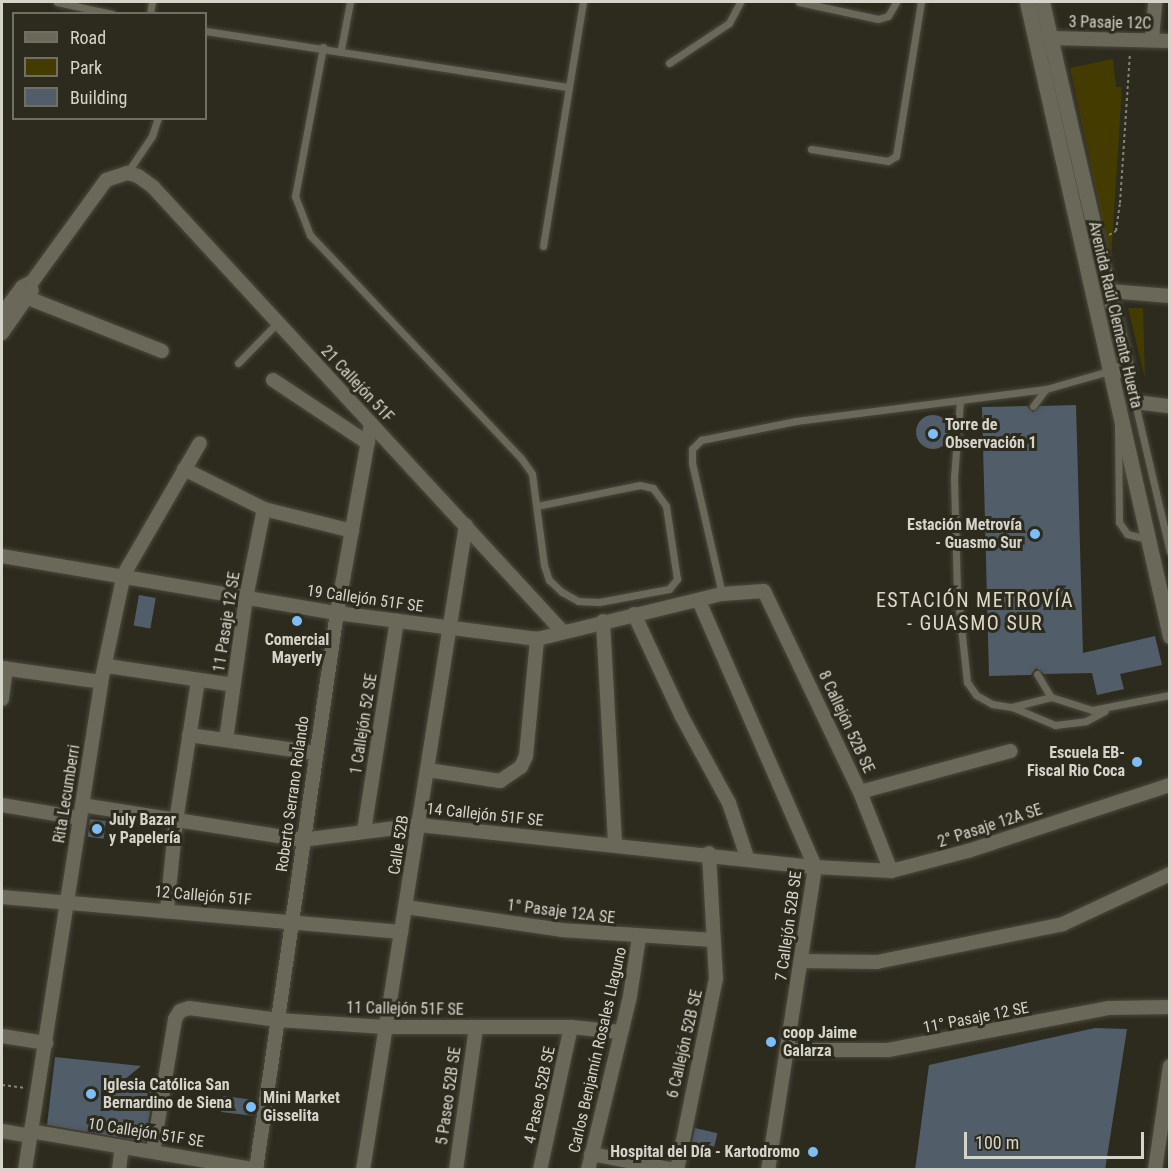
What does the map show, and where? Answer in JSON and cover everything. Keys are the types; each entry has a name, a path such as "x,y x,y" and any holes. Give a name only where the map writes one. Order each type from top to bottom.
{"street":[{"name":"Avenida Raúl Clemente Huerta","path":"1027,2 1170,636"},
{"name":"Avenida Raúl Clemente Huerta","path":"1042,2 1127,369"},
{"path":"1152,39 1155,2"},
{"name":"3 Pasaje 12C","path":"1050,38 1131,38 1170,41"},
{"path":"2,333 28,298 32,282 106,180 123,174"},
{"name":"21 Callejón 51F","path":"123,174 153,187 562,631"},
{"path":"2,314 22,287 32,282"},
{"path":"1109,291 1170,296"},
{"path":"28,298 162,351"},
{"path":"1109,371 1127,369"},
{"path":"273,380 368,443"},
{"path":"1135,402 1170,406"},
{"name":"Roberto Serrano Rolando","path":"256,1169 302,840 337,613 371,424"},
{"name":"Rita Lecumberri","path":"25,1170 101,682 107,666 124,574 200,443"},
{"path":"184,469 264,509 352,531"},
{"name":"11 Pasaje 12 SE","path":"226,740 246,598 264,509"},
{"name":"Calle 52B","path":"363,1170 466,525"},
{"name":"19 Callejón 51F SE","path":"2,556 124,574 337,613 537,639 603,621 722,594 764,591"},
{"name":"8 Callejón 52B SE","path":"764,591 860,792 891,871"},
{"name":"7 Callejón 52B SE","path":"699,601 815,867 768,1170"},
{"path":"634,614 681,716 729,803 747,857"},
{"name":"1 Callejón 52 SE","path":"364,831 397,621"},
{"path":"603,621 615,844"},
{"path":"428,770 500,781 521,767 526,756 537,639"},
{"path":"107,666 234,685"},
{"path":"2,699 4,668 101,682"},
{"name":"11 Pasaje 12 SE","path":"167,909 176,821 198,681"},
{"path":"189,735 316,753"},
{"path":"860,792 1011,752"},
{"name":"2° Pasaje 12A SE","path":"815,867 891,871 968,851 1170,785"},
{"name":"14 Callejón 51F SE","path":"2,806 176,821 302,840 419,825 747,857 815,867"},
{"name":"6 Callejón 52B SE","path":"676,1170 716,979 709,853"},
{"path":"801,961 877,962 1063,924 1170,874"},
{"name":"12 Callejón 51F","path":"2,897 167,909 401,932"},
{"name":"1° Pasaje 12A SE","path":"406,907 639,937 713,940"},
{"name":"Carlos Benjamín Rosales Llaguno","path":"588,1170 621,1032 639,937"},
{"name":"11° Pasaje 12 SE","path":"788,1050 888,1050 1108,1008 1170,1007"},
{"name":"11 Callejón 51F SE","path":"153,1151 175,1019 180,1011 189,1008 278,1020 385,1027 571,1027 621,1032"},
{"name":"5 Paseo 52B SE","path":"456,1170 476,1027"},
{"name":"4 Paseo 52B SE","path":"540,1170 571,1027"},
{"path":"2,1036 46,1043"},
{"path":"1155,1170 1165,1132 1170,1066"},
{"name":"10 Callejón 51F SE","path":"2,1131 153,1151 256,1169"},
{"path":"119,1170 122,1148"},
{"path":"591,1154 676,1170"}],"lane":[{"path":"57,2 103,12"},
{"path":"341,49 350,2"},
{"path":"543,246 583,2"},
{"path":"669,63 729,22 740,2"},
{"path":"799,2 878,19 888,16 896,2"},
{"path":"811,149 888,161 896,156 921,2"},
{"path":"207,31 341,49 569,87"},
{"path":"323,47 295,196 304,225 521,458 532,474 537,506 549,580 578,601 639,596 669,589 677,579 666,506 654,488 640,485 537,506"},
{"path":"123,174 152,136 157,120"},
{"path":"238,363 278,322"},
{"name":"Avenida Raúl Clemente Huerta","path":"1127,369 1170,552"},
{"path":"722,594 692,463 692,449 701,440 796,421 1046,389 1109,371"},
{"path":"1033,406 1046,389"},
{"path":"960,401 954,478 963,670 976,695 992,704 1012,707 1055,724 1086,721 1107,710 1170,694"},
{"path":"1119,416 1115,441 1119,522 1127,534 1147,539"},
{"path":"1037,674 1051,697"},
{"path":"1012,707 1051,697 1092,710 1107,710"}],"path":[{"path":"1098,241 1116,231 1131,38"},
{"path":"2,1085 38,1090"}],"green space":[{"path":"1113,59 1116,87 1122,87 1111,260 1070,68"},
{"path":"1128,308 1143,308 1145,379"}],"building":[{"path":"1076,405 1083,653 1155,636 1162,665 1120,674 1124,689 1097,695 1092,673 1044,674 1036,668 1031,675 989,676 982,407 1027,406 1033,412 1040,406"},
{"name":"Torre de Observación 1","path":"933,415 945,420 950,432 945,444 933,449 921,444 916,432 921,420"},
{"path":"139,595 156,598 150,628 134,626"},
{"name":"July Bazar y Papelería","path":"90,819 106,821 104,839 88,837"},
{"path":"1095,1028 1127,1029 1105,1170 915,1170 929,1065"},
{"name":"Iglesia Católica San Bernardino de Siena","path":"55,1057 141,1066 124,1080 155,1083 145,1142 47,1125"},
{"path":"223,1096 255,1100 253,1116 221,1112"},
{"path":"695,1128 717,1133 714,1147 692,1142"}],"place":[{"name":"Torre de Observación 1","path":"933,434"},
{"name":"Estación Metrovía - Guasmo Sur","path":"1035,534"},
{"name":"Comercial Mayerly","path":"297,621"},
{"name":"Escuela EB- Fiscal Rio Coca","path":"1137,762"},
{"name":"July Bazar y Papelería","path":"97,829"},
{"name":"coop Jaime Galarza","path":"771,1042"},
{"name":"Iglesia Católica San Bernardino de Siena","path":"91,1094"},
{"name":"Mini Market Gisselita","path":"251,1107"},
{"name":"Hospital del Día - Kartodromo","path":"813,1152"}],"district":[{"name":"ESTACIÓN METROVÍA - GUASMO SUR","path":"975,612"}]}
